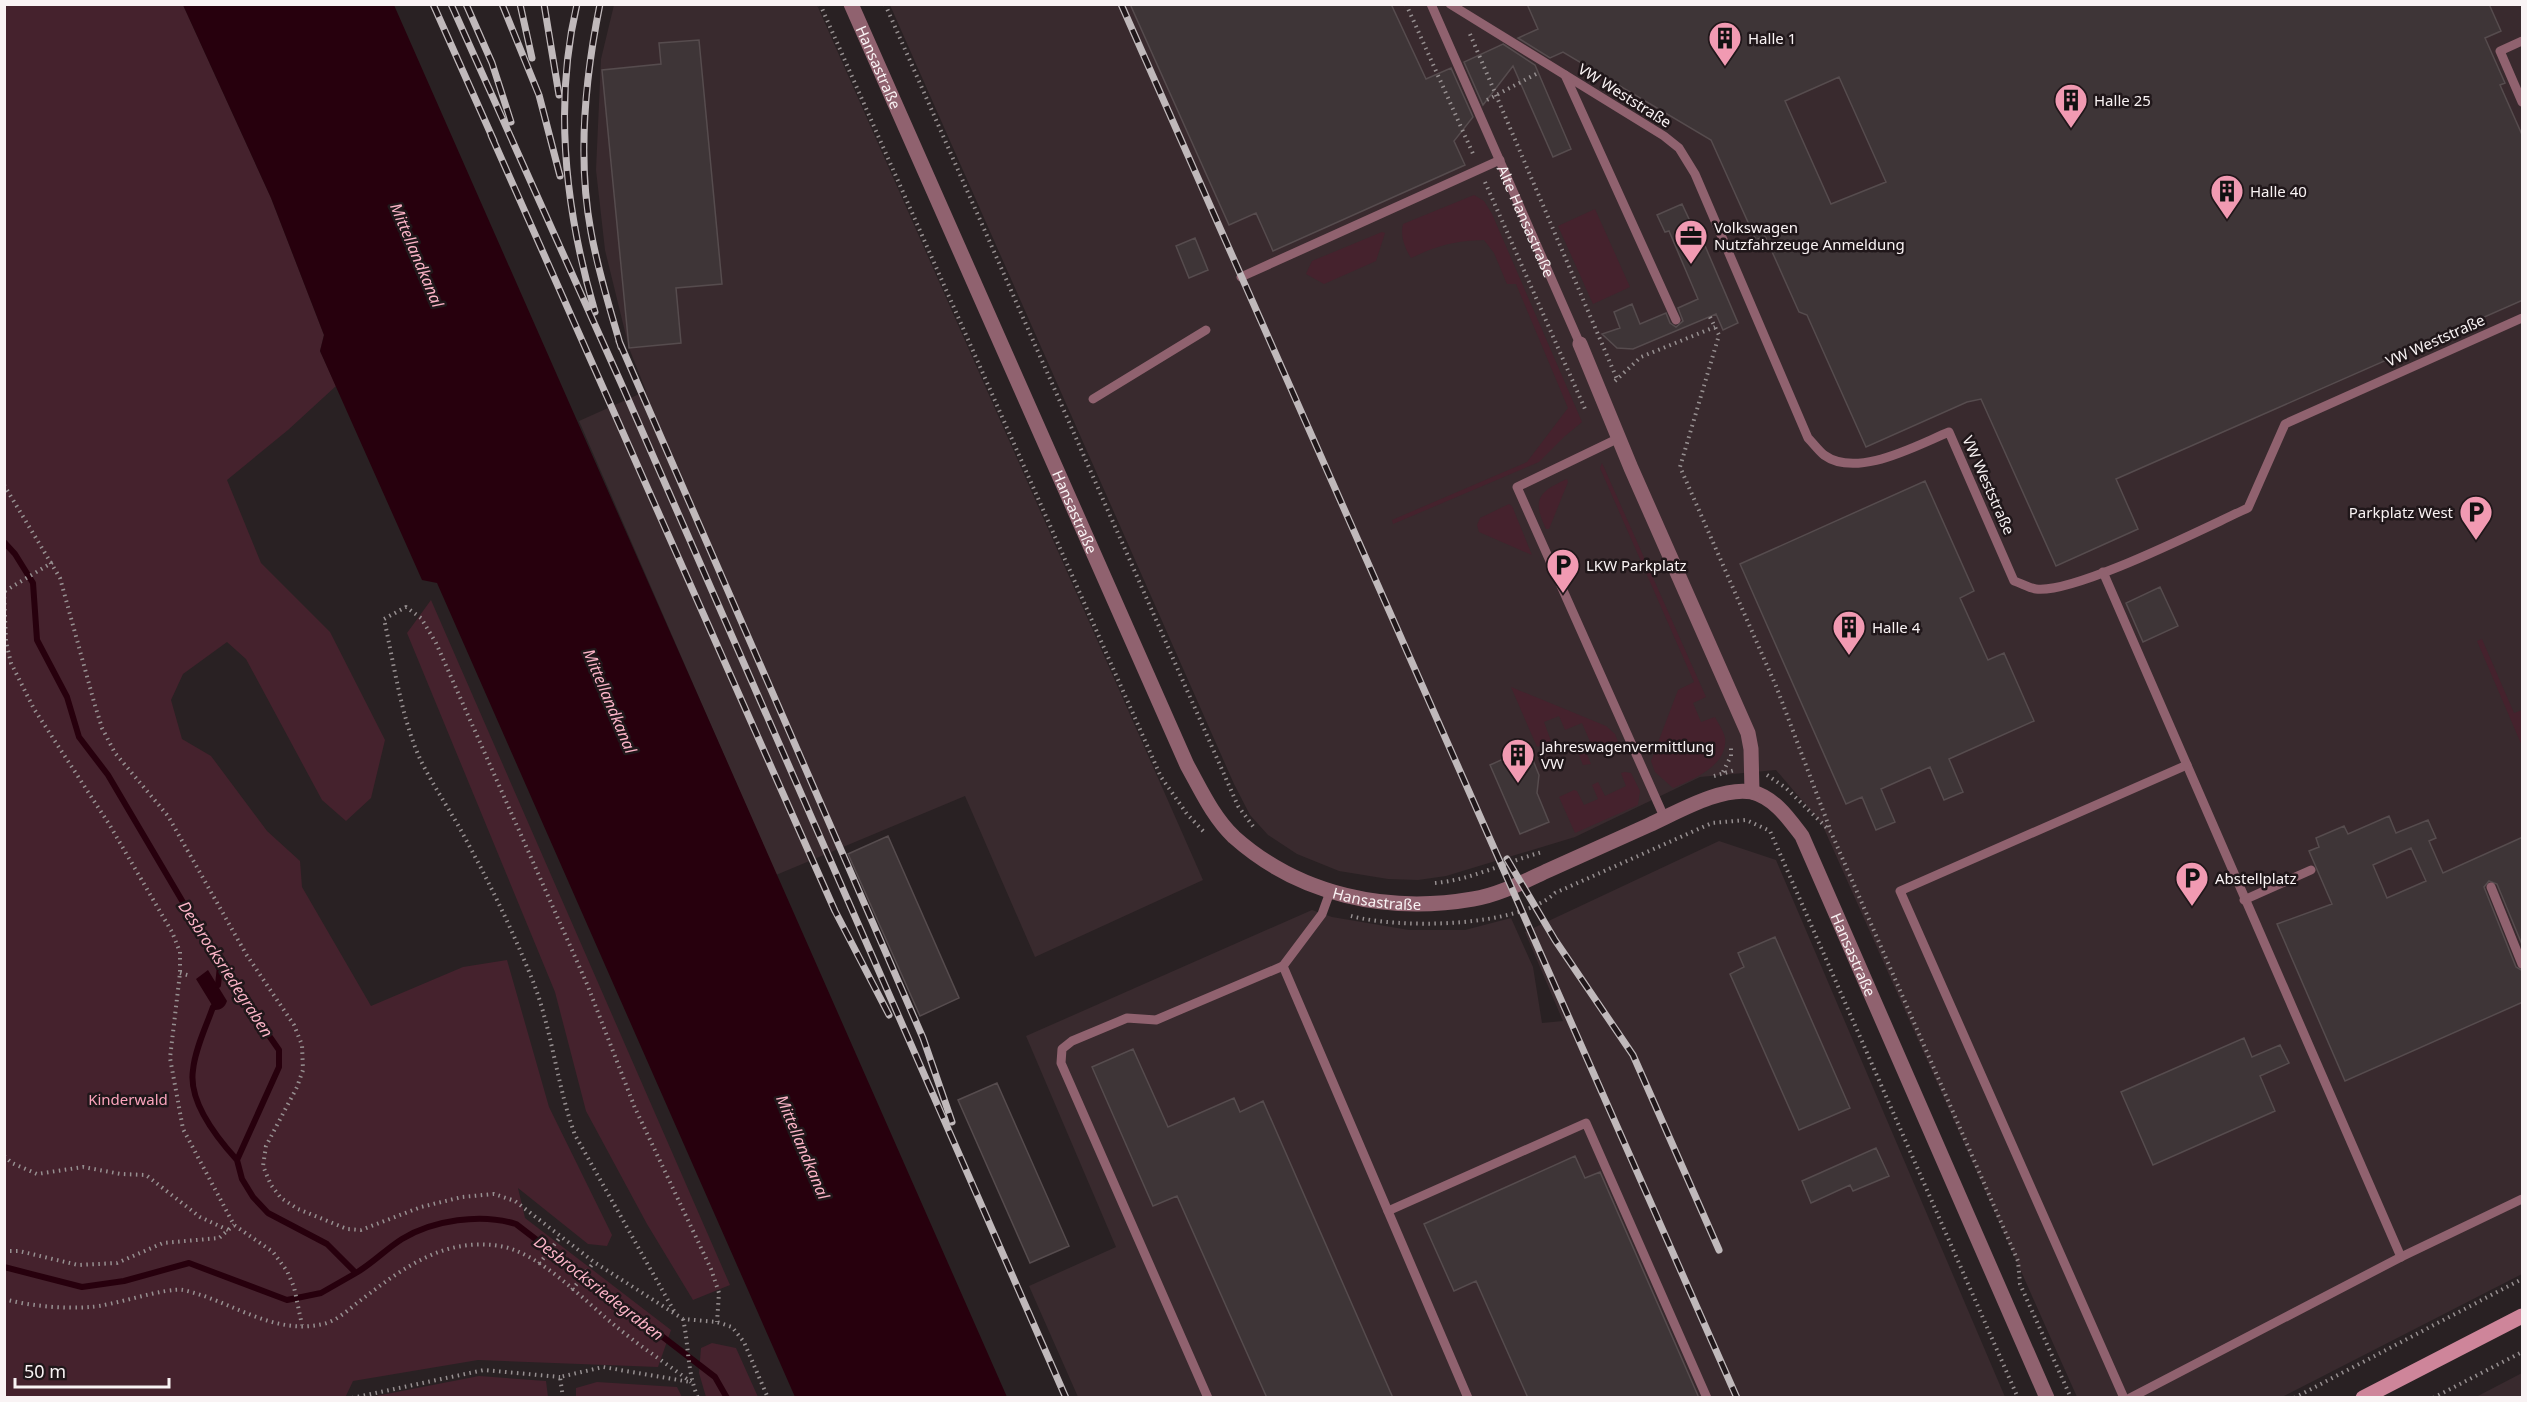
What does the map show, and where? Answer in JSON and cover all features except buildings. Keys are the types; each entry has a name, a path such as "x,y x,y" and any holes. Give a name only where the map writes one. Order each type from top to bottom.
{"main road":[{"path":"2363,1398 2523,1316"}],"street":[{"name":"Hansastraße","path":"851,4 1193,775 1209,805 1234,836 1268,862 1302,882 1330,892 1392,903 1474,899 1511,887 1713,797 1752,792 1781,808 1802,836 2047,1398"},
{"name":"Alte Hansastraße","path":"1580,344 1748,734 1752,792"}],"lane":[{"name":"Alte Hansastraße","path":"1431,4 1580,344"},
{"name":"VW Weststraße","path":"1450,4 1664,136 1678,148 1689,163 1808,438 1826,456 1851,463 1880,460 1949,432 2014,581 2036,589 2063,586 2103,572 2248,508 2285,424 2523,318"},
{"path":"2523,41 2500,51 2523,102"},
{"path":"1565,75 1676,320"},
{"path":"1241,277 1500,160"},
{"path":"1093,399 1206,330"},
{"path":"1619,438 1517,487 1665,819"},
{"path":"2103,572 2401,1257"},
{"path":"2124,1398 1900,891 2187,765"},
{"path":"2244,900 2311,870"},
{"path":"2491,887 2523,964"},
{"path":"1208,1398 1061,1063 1062,1049 1072,1041 1127,1018 1156,1020 1283,966 1325,909 1330,892"},
{"path":"1283,966 1467,1398"},
{"path":"1388,1211 1586,1123 1707,1398"},
{"path":"2130,1398 2401,1257 2523,1199"}],"path":[{"path":"820,4 1161,777 1187,814 1211,839"},
{"path":"885,4 1238,806 1261,835"},
{"path":"1406,4 1587,413 1602,394 1641,357 1715,327"},
{"path":"1460,11 1617,379"},
{"path":"1459,124 1496,94 1535,76 1548,65"},
{"path":"1710,317 1719,335 1680,467 1776,686 1831,832 2018,1261 2020,1284 2071,1398"},
{"path":"4,484 53,562 66,594 102,728 115,753 168,816 246,954 294,1025 302,1045 303,1070 297,1087 266,1146 263,1166 271,1185 281,1198 298,1209 347,1228 361,1230 421,1207 462,1197 494,1194 515,1201 594,1262 674,1311 683,1319 717,1322 732,1328 744,1342 768,1398"},
{"path":"53,562 5,591 6,642 11,663 34,709 109,824 172,932 180,952 180,973 170,1058 183,1129 234,1225 273,1252 294,1287 302,1325"},
{"path":"674,1311 575,1136 564,1107 548,1028 531,976 503,912 421,762 409,724 384,619 406,607 422,618 436,643 587,984 635,1108 711,1269 719,1293 717,1322"},
{"path":"1710,778 1752,767 1786,788 1831,832"},
{"path":"1325,909 1389,924 1430,925 1509,914 1545,902 1555,893 1712,823 1746,820 1770,831 2018,1398"},
{"path":"1426,884 1475,875 1552,848"},
{"path":"180,973 191,976"},
{"path":"4,1156 12,1163 37,1174 83,1167 121,1174 146,1175 200,1217 228,1230"},
{"path":"4,1251 19,1251 78,1265 117,1263 163,1243 219,1238 234,1225"},
{"path":"539,1264 561,1236"},
{"path":"4,1299 22,1304 90,1307 182,1290 275,1324 319,1325 334,1319 423,1256 452,1249 498,1246 519,1251 539,1264 620,1330 691,1382"},
{"path":"572,1290 594,1262"},
{"path":"2294,1398 2523,1280"},
{"path":"683,1319 688,1344 688,1370 698,1398"},
{"path":"2433,1398 2523,1352"},
{"path":"352,1398 484,1370 560,1377 603,1367 691,1382"},
{"path":"560,1377 563,1398"}],"shaded area":[{"path":"614,5 817,5 1203,880 1035,957 965,796 776,875 579,421 646,391 629,348 605,250 596,170 601,59"},
{"path":"890,5 2522,5 2522,1274 2282,1397 2077,1397 1822,824 1776,770 1700,777 1575,837 1446,876 1418,880 1388,879 1339,871 1297,854 1268,835 1250,815 1234,784"},
{"path":"1719,841 1776,860 2005,1397 1078,1397 1029,1286 1116,1247 1026,1036 1312,910 1332,917 1409,930 1465,930 1511,918 1533,967 1542,1023 1563,1021 1525,932"},
{"path":"2522,1373 2522,1397 2476,1397"}],"green space":[{"name":"Kinderwald","path":"5,5 183,5 271,198 324,335 320,351 336,386 288,430 227,480 261,563 330,632 385,740 371,798 346,821 322,800 246,659 227,642 183,674 171,700 182,739 211,756 267,831 300,861 302,887 371,1006 463,967 507,960 549,1107 612,1235 607,1246 588,1244 518,1188 525,1218 671,1330 658,1367 478,1360 353,1381 345,1398 5,1398"},
{"path":"1474,195 1484,201 1492,214 1582,422 1539,462 1393,524 1392,520 1527,462 1568,408 1516,284 1507,284 1494,253 1484,240 1447,244 1411,258 1407,250 1403,237 1403,224"},
{"path":"1595,209 1630,287 1593,304 1558,226"},
{"path":"1382,232 1385,233 1376,261 1324,284 1306,274 1312,261"},
{"path":"1602,463 1706,697 1693,703 1701,722 1715,717 1725,738 1721,756 1715,764 1699,776 1673,788 1655,772 1651,761 1678,690 1694,682 1600,468"},
{"path":"1567,479 1568,482 1549,529 1546,529 1539,511 1540,498 1550,488"},
{"path":"1509,504 1512,506 1532,555 1479,532 1477,525 1480,518"},
{"path":"431,600 730,1285 693,1300 647,1224 586,1111 555,992 407,633"},
{"path":"2482,639 2514,713 2522,710 2522,746 2477,641"},
{"path":"1511,687 1606,726 1615,734 1620,747 1612,754 1607,744 1586,752 1591,764 1583,765 1577,750 1591,744 1582,723 1565,730 1559,716 1544,722 1551,741 1537,747"},
{"path":"1621,773 1631,773 1640,791 1638,805 1575,833 1559,797 1574,790 1577,791 1584,805 1598,799 1592,785 1598,782 1605,796 1626,786"},
{"path":"712,1343 736,1348 758,1397 706,1397 699,1373 701,1348"},
{"path":"479,1376 546,1381 548,1397 371,1397"},
{"path":"597,1382 677,1387 682,1397 576,1397 576,1388"}],"water":[{"name":"Mittellandkanal","path":"183,5 394,5 1007,1397 795,1397 437,583 422,580 320,351 324,335 271,198"},
{"path":"208,970 227,1001 224,1006 215,1010 196,979"}],"waterway":[{"name":"Desbrocksriedegraben","path":"4,542 15,554 33,583 37,640 67,697 79,737 108,775 220,965 279,1050 279,1067 237,1160 242,1179 253,1197 268,1213 327,1244 356,1273 402,1239 428,1227 473,1219 516,1224 715,1377 727,1398"},
{"path":"218,985 220,966"},
{"path":"213,1007 196,1054 193,1082 199,1107 213,1130 237,1160"},
{"path":"4,1267 82,1287 124,1281 189,1263 287,1300 321,1293 356,1273"}],"railway":[{"path":"433,4 494,141"},
{"path":"451,4 621,383 1066,1398"},
{"path":"466,4 492,63 511,122"},
{"path":"502,4 539,95 560,176"},
{"path":"520,4 532,58"},
{"path":"544,4 559,95"},
{"path":"577,4 566,82 566,160 577,237 595,312"},
{"path":"600,4 587,89 584,175 594,247 621,347"},
{"path":"1121,4 1737,1398"},
{"path":"491,135 835,911 889,1015"},
{"path":"619,341 923,1038 952,1122"},
{"path":"1507,859 1555,940 1633,1055 1719,1250"}],"place":[{"name":"Halle 1","path":"1725,67"},
{"name":"Halle 25","path":"2071,129"},
{"name":"Halle 40","path":"2227,220"},
{"name":"Volkswagen Nutzfahrzeuge Anmeldung","path":"1691,265"},
{"name":"Parkplatz West","path":"2476,541"},
{"name":"LKW Parkplatz","path":"1563,594"},
{"name":"Halle 4","path":"1849,656"},
{"name":"Jahreswagenvermittlung VW","path":"1518,784"},
{"name":"Abstellplatz","path":"2192,907"}]}
